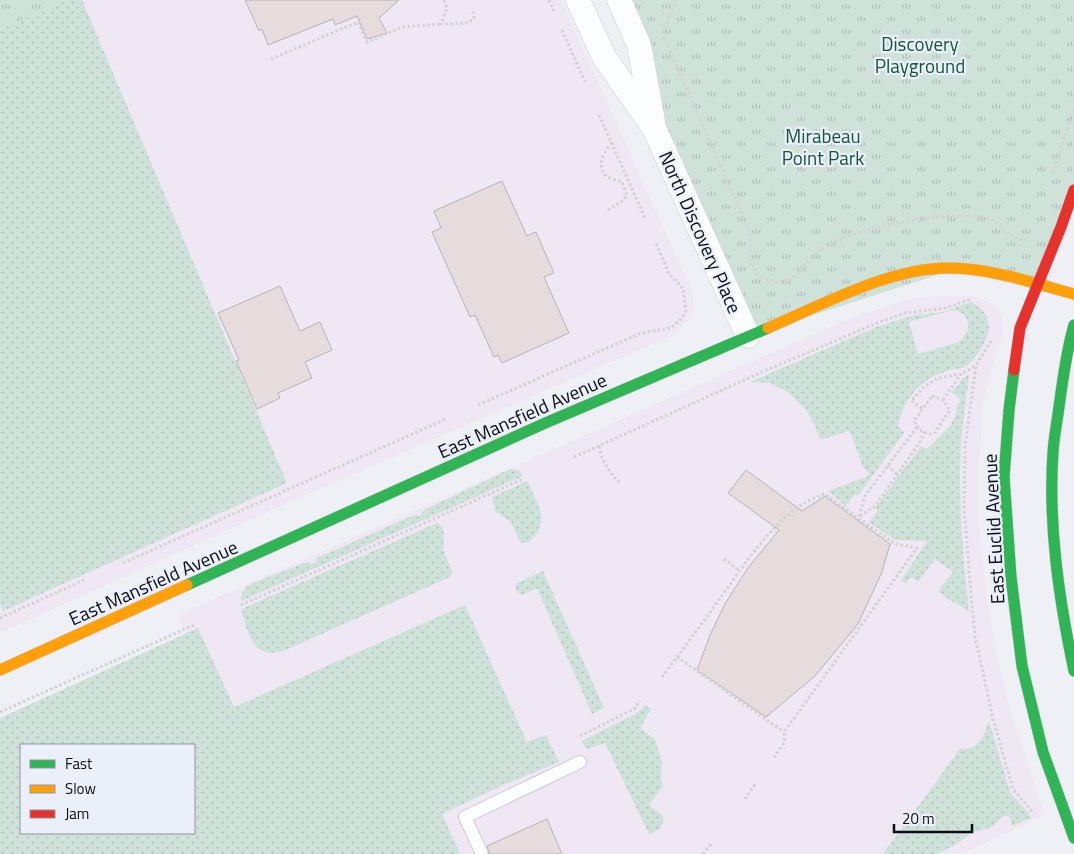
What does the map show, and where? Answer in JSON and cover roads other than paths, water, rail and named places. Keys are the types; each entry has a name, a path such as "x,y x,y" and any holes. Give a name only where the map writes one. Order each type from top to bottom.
{"street":[{"name":"North Discovery Place","path":"578,0 604,57 654,128 748,336"},
{"name":"North Discovery Place","path":"619,0 639,45 654,128"},
{"name":"East Euclid Avenue","path":"1074,190 1020,328 1009,410 1004,477 1011,577 1025,676 1043,752 1074,838"},
{"name":"East Mansfield Avenue","path":"0,670 543,424 866,286 907,273 931,269 956,269 998,275 1074,294"},
{"path":"1074,325 1069,340 1059,401 1053,453 1052,500 1054,552 1059,591 1074,671"}],"lane":[{"path":"482,854 465,817 580,762"}],"park label":[{"name":"Discovery Playground","path":"920,54"},
{"name":"Mirabeau Point Park","path":"823,146"}]}
